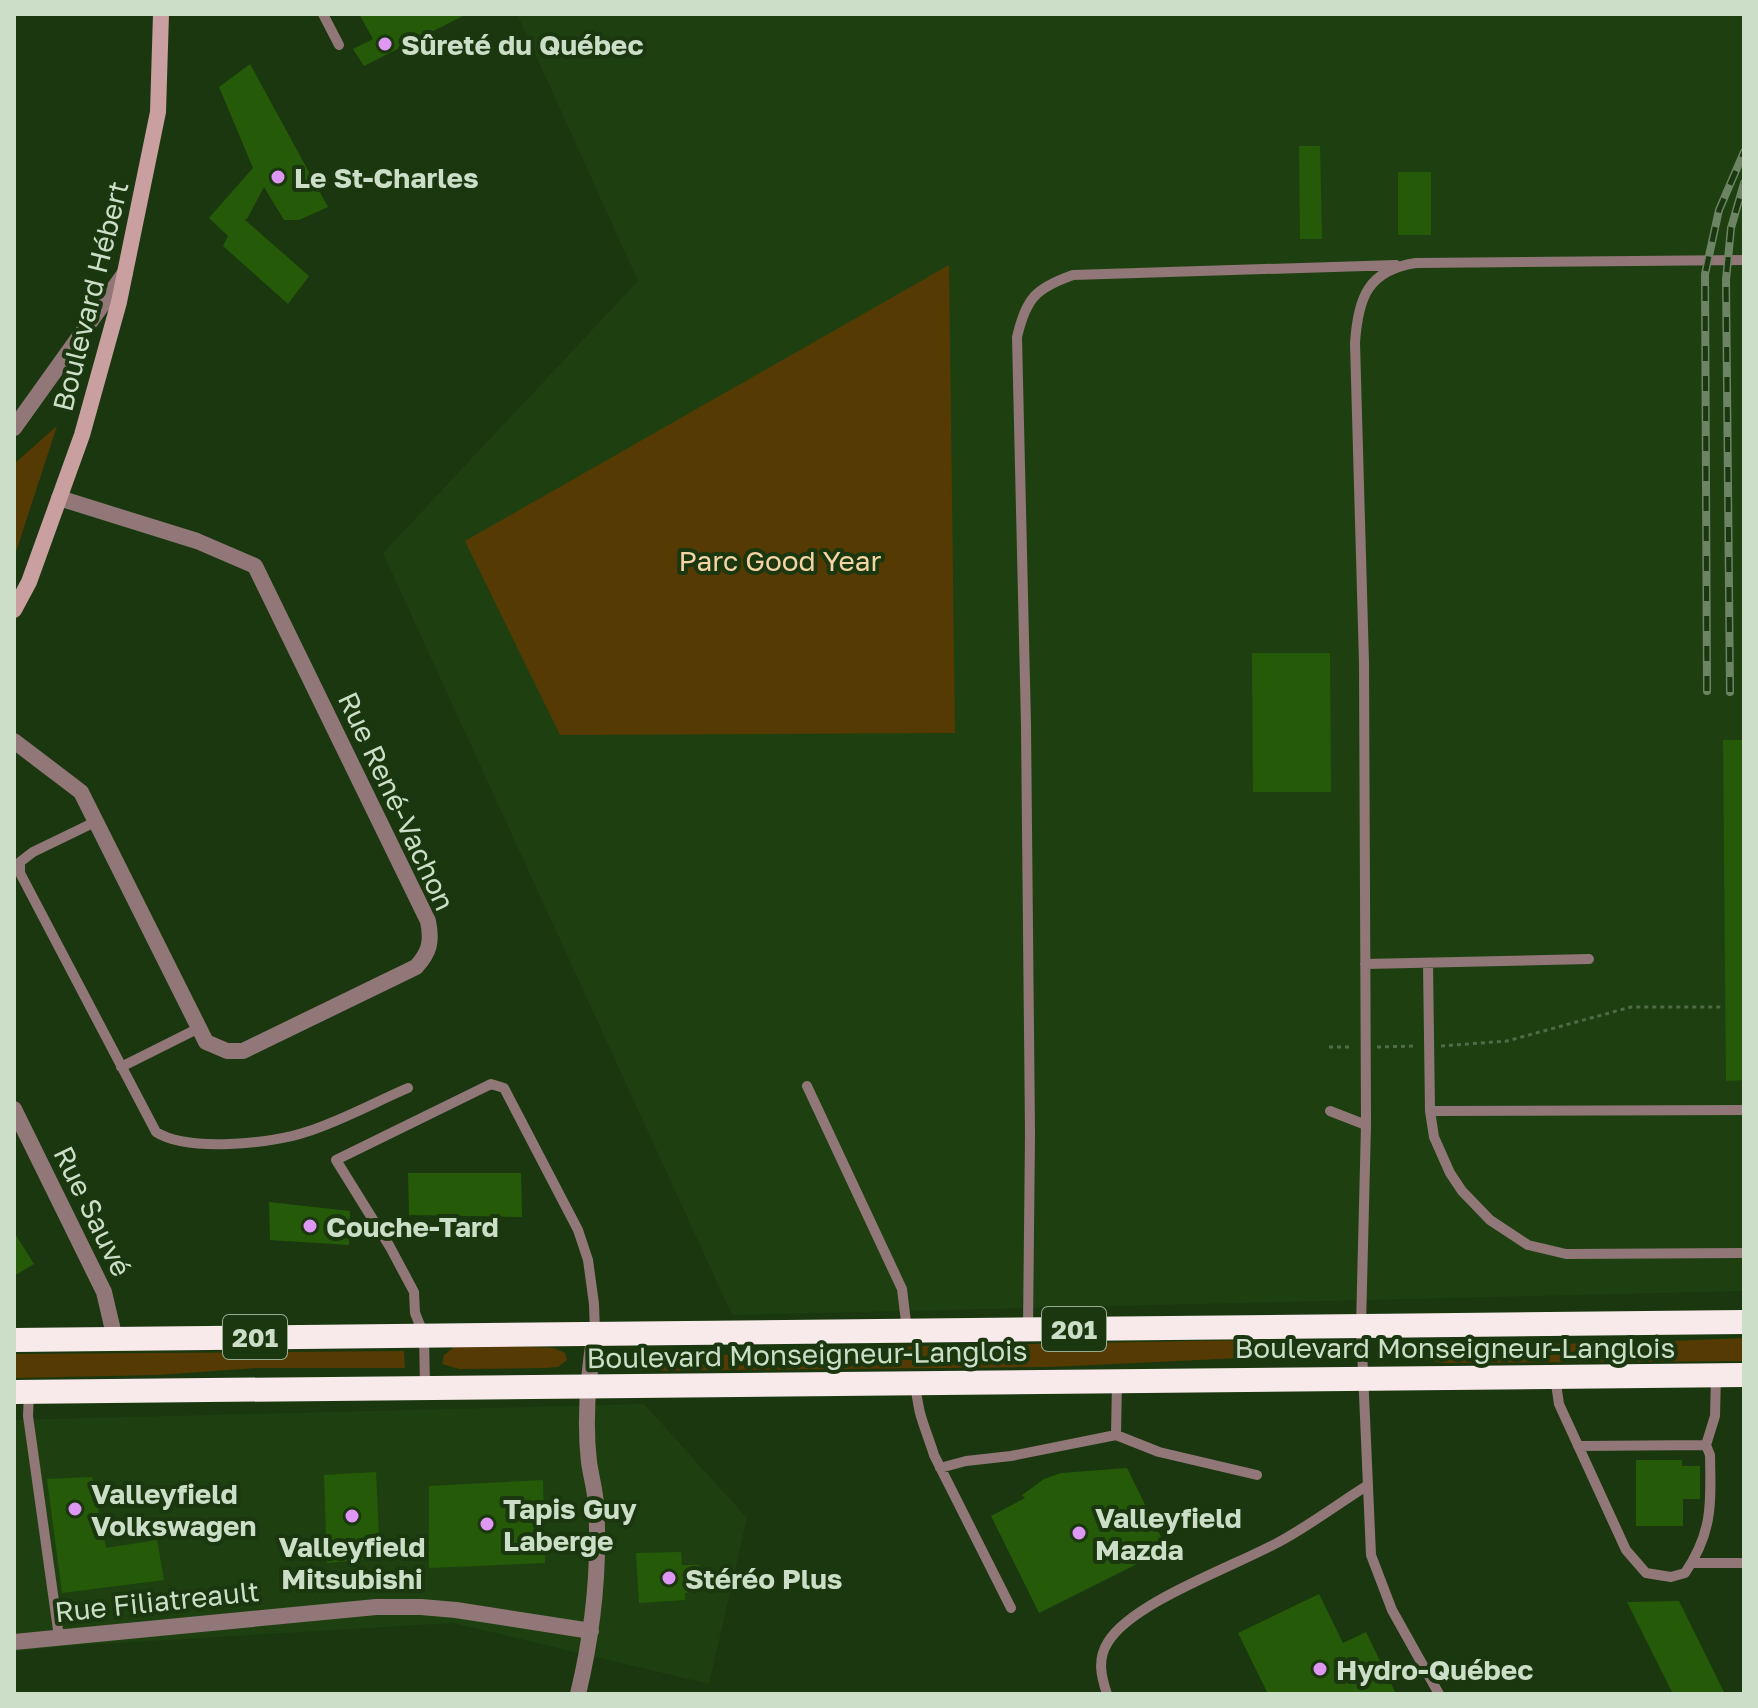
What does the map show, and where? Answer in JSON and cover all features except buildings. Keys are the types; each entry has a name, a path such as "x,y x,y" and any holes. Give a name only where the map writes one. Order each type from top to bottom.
{"highway":[{"name":"Boulevard Monseigneur-Langlois","path":"14,1340 1744,1322"},
{"name":"Boulevard Monseigneur-Langlois","path":"21,1392 1744,1375"}],"main road":[{"name":"Boulevard Hébert","path":"14,610 29,582 85,429 126,272 158,112 161,14"},
{"name":"Boulevard Hébert","path":"14,600 29,582"}],"street":[{"path":"14,428 126,272"},
{"name":"Rue René-Vachon","path":"14,741 81,792 206,1042 227,1051 243,1051 416,967 426,956 431,940 428,921 255,566 197,541 59,498"},
{"name":"Rue Sauvé","path":"14,1109 104,1292 115,1339"},
{"path":"578,1694 591,1631 596,1581 596,1503 589,1460 586,1386 595,1333"},
{"name":"Rue Filiatreault","path":"14,1642 285,1614 421,1607 591,1631"}],"lane":[{"path":"323,14 339,45"},
{"path":"1028,1329 1030,1133 1026,725 1017,337 1022,313 1033,297 1048,284 1073,275 1434,262 1744,260"},
{"path":"1400,265 1387,271 1368,287 1358,311 1355,343 1364,663 1366,1125 1362,1378 1371,1555 1392,1610 1439,1694"},
{"path":"95,822 33,852 20,862 20,873 156,1132 169,1140 186,1143 246,1143 305,1133 408,1088"},
{"path":"1365,964 1589,959"},
{"path":"1428,963 1430,1111 1434,1137 1441,1156 1462,1191 1490,1220 1528,1245 1547,1251 1590,1255 1744,1253"},
{"path":"121,1067 197,1029"},
{"path":"425,1387 424,1335 415,1313 414,1292 336,1160 491,1084 504,1088 578,1230 588,1260 595,1333"},
{"path":"807,1086 902,1289 907,1330"},
{"path":"1430,1111 1744,1110"},
{"path":"1330,1111 1366,1125"},
{"path":"1555,1377 1559,1404 1626,1550 1646,1573 1671,1577 1685,1573 1709,1525 1710,1455 1706,1445 1715,1416 1716,1375"},
{"path":"1116,1435 1117,1380"},
{"path":"916,1382 918,1413 940,1468 1011,1608"},
{"path":"21,1392 28,1416 59,1637"},
{"path":"940,1468 1116,1435 1159,1452 1257,1475"},
{"path":"1578,1446 1706,1445"},
{"path":"1107,1694 1101,1676 1101,1658 1109,1640 1129,1621 1154,1604 1286,1538 1368,1485"},
{"path":"1692,1563 1744,1563"}],"path":[{"path":"1329,1047 1469,1045 1507,1041 1631,1007 1724,1007"}],"shaded area":[{"path":"517,14 1744,14 1744,1291 732,1315 383,553 638,281"},
{"path":"644,1404 747,1518 709,1684 453,1623 65,1646 14,1652 14,1420"}],"green space":[{"name":"Parc Good Year","path":"949,265 955,733 560,735 465,541"},
{"path":"57,426 14,558 14,464"},
{"path":"1744,1338 1744,1361 1444,1363 1384,1355 1390,1348 1411,1345 1622,1343"},
{"path":"1252,1340 1314,1349 1324,1354 1051,1367 626,1371 616,1365 616,1357 812,1353 867,1347"},
{"path":"454,1347 554,1348 565,1353 567,1360 558,1367 545,1368 459,1369 442,1364 444,1355"},
{"path":"404,1351 405,1368 257,1368 158,1375 14,1378 14,1354"}],"railway":[{"path":"1707,691 1705,274 1719,210 1744,152"},
{"path":"1730,692 1726,280 1731,228 1744,183"}],"place":[{"name":"Sûreté du Québec","path":"385,44"},
{"name":"Le St-Charles","path":"278,177"},
{"name":"Couche-Tard","path":"310,1226"},
{"name":"Valleyfield Volkswagen","path":"75,1509"},
{"name":"Valleyfield Mitsubishi","path":"352,1516"},
{"name":"Tapis Guy Laberge","path":"487,1524"},
{"name":"Valleyfield Mazda","path":"1079,1533"},
{"name":"Stéréo Plus","path":"669,1578"},
{"name":"Hydro-Québec","path":"1320,1669"}]}
